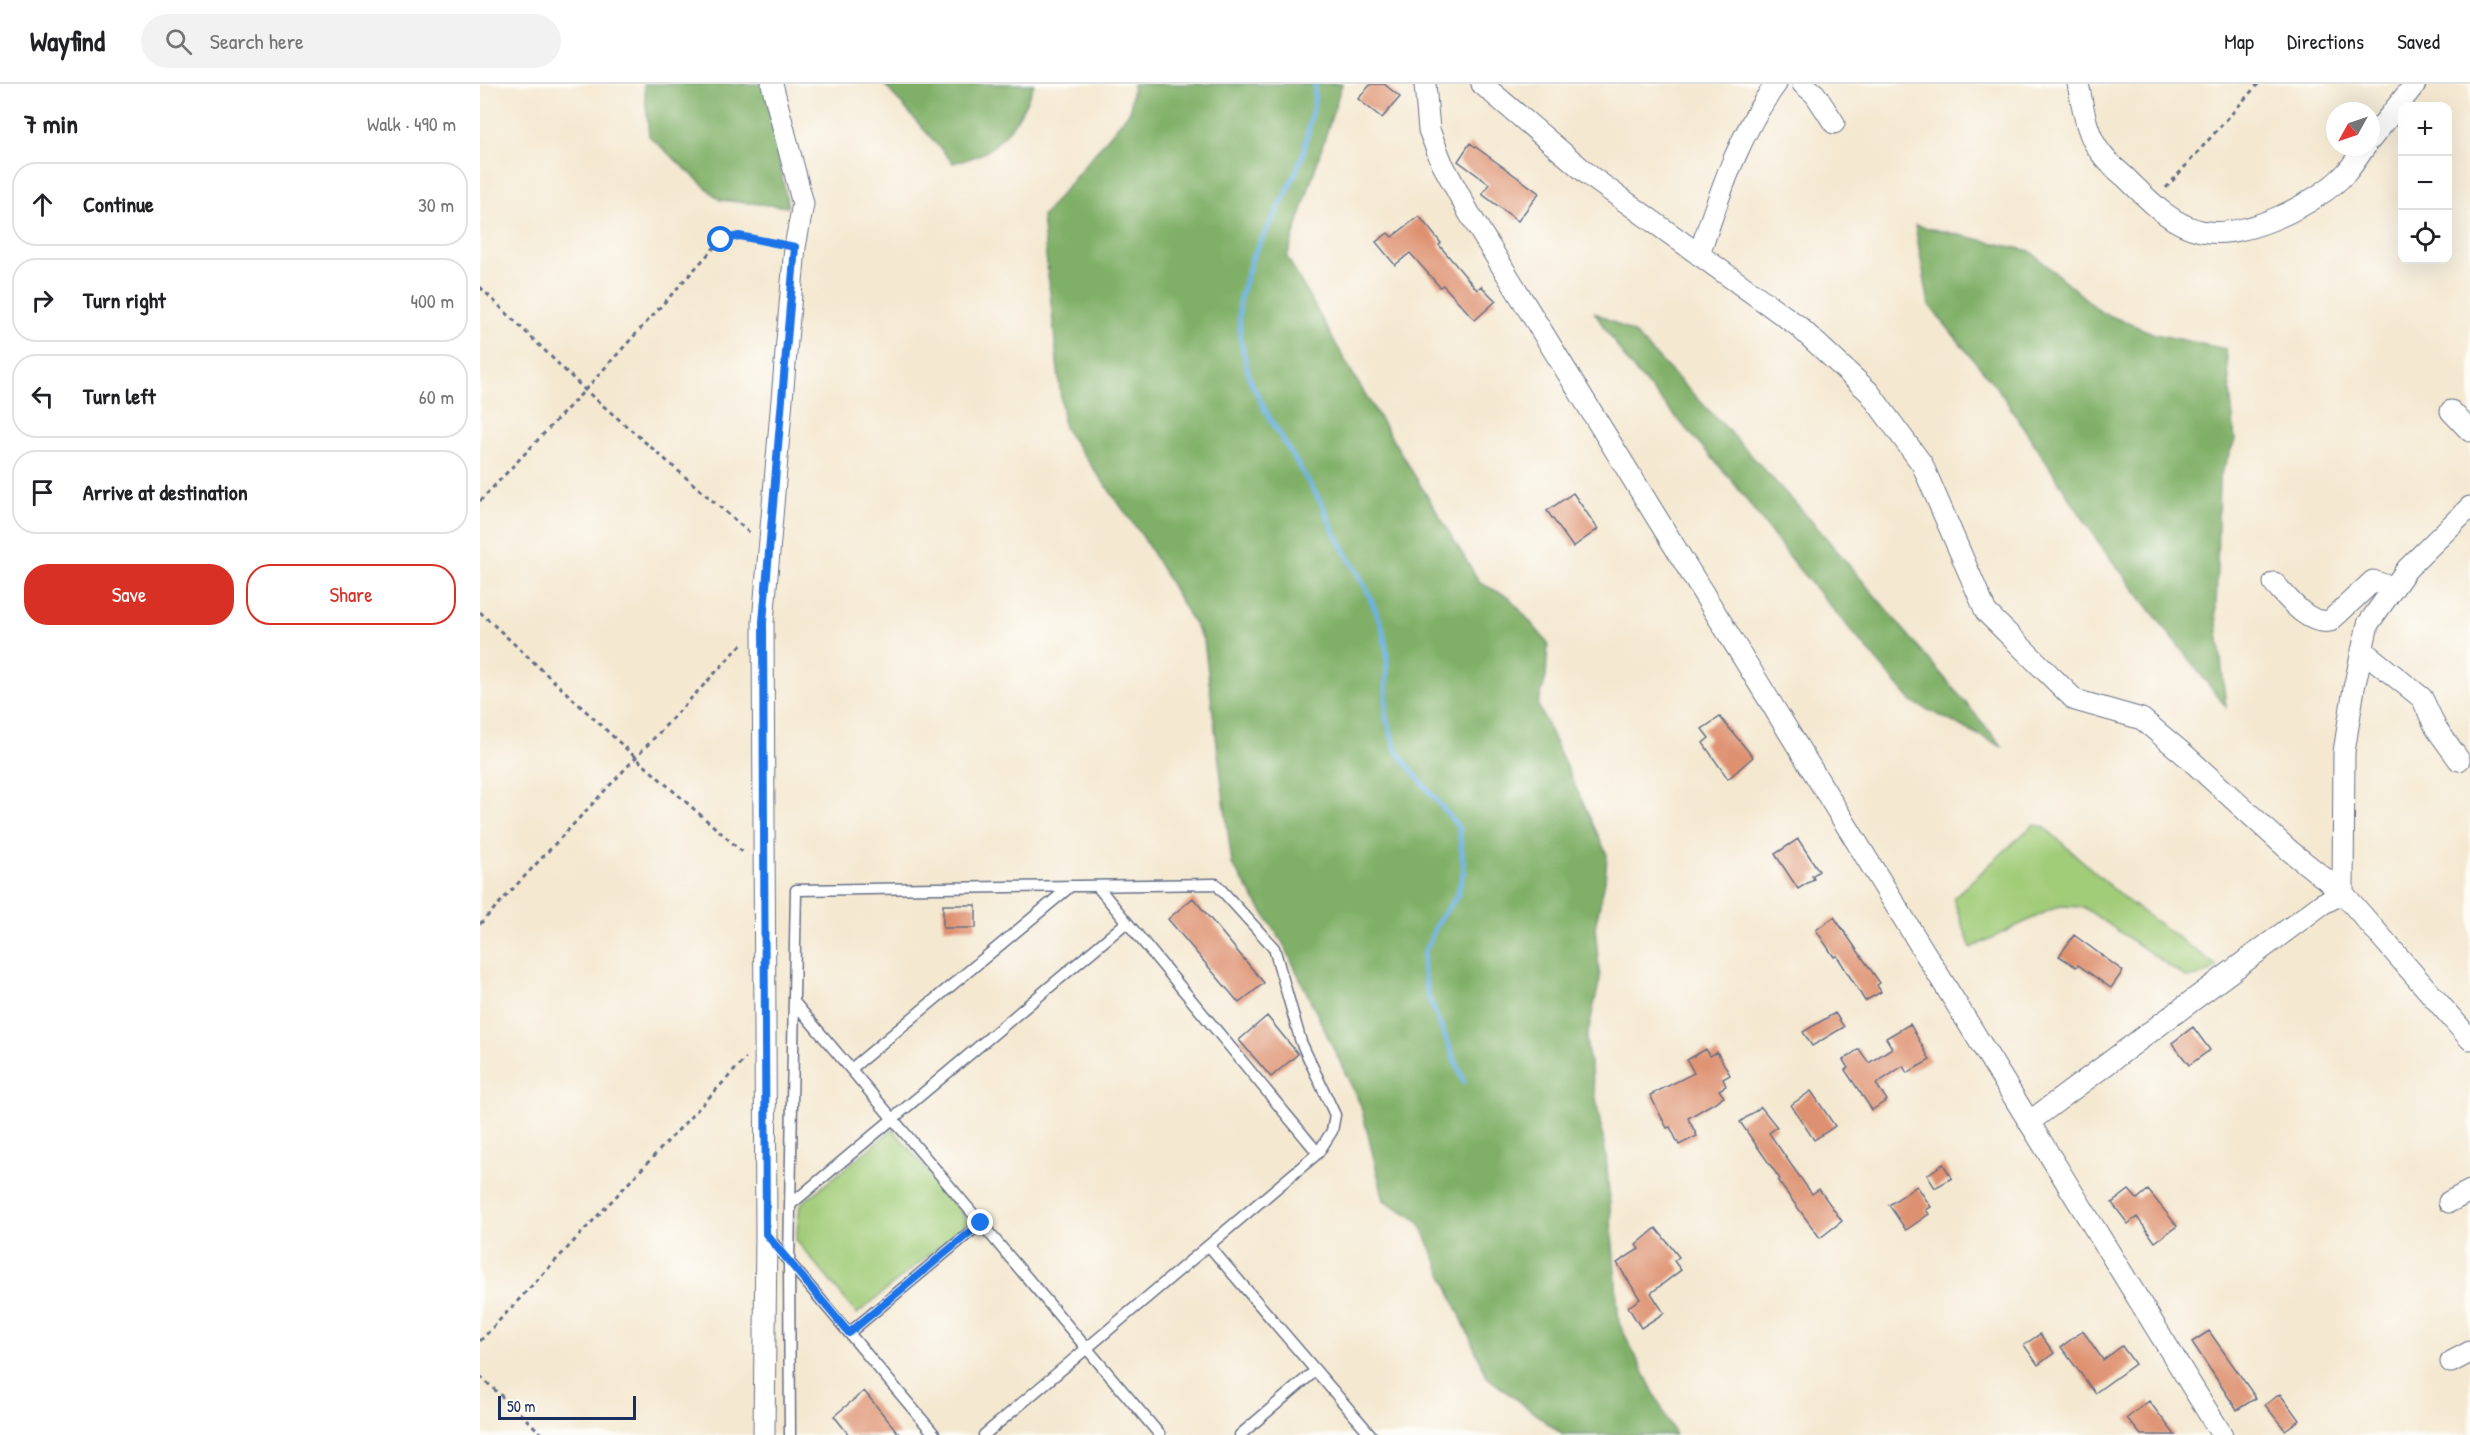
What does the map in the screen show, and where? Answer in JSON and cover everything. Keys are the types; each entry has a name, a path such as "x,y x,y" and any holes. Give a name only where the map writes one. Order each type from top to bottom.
{"street":[{"path":"764,1435 766,1234 763,622 795,247 802,204 772,84"},
{"path":"1443,84 1426,91 1429,130 1442,163 1468,213 2222,1435"},
{"path":"1482,84 1590,177 1798,326 1869,392 1923,464 1986,612 2075,700 2142,719 2290,851 2343,892 2470,1039"},
{"path":"1699,255 1726,174 1765,99 1776,84"},
{"path":"1803,84 1815,94 1834,123"},
{"path":"2078,84 2088,126 2100,153 2168,217 2200,231 2224,233 2257,226 2283,216 2309,201 2345,174 2358,156"},
{"path":"2380,128 2415,84"},
{"path":"2451,411 2470,431"},
{"path":"2343,892 2344,752 2354,688 2368,624 2407,569 2470,507"},
{"path":"2274,583 2299,610 2321,623 2330,621 2373,581 2394,588"},
{"path":"2362,650 2422,698 2436,728 2459,760"},
{"path":"2029,1122 2322,904 2343,892"},
{"path":"2449,1202 2470,1191"}],"lane":[{"path":"790,1435 789,1262 796,890 1216,884 1274,948 1301,1042 1335,1115 1332,1131 1318,1153 984,1435"},
{"path":"851,1069 1071,886"},
{"path":"1097,886 1318,1153"},
{"path":"790,1205 1127,922"},
{"path":"794,1002 1160,1435"},
{"path":"849,1333 981,1223"},
{"path":"766,1234 935,1435"},
{"path":"1209,1246 1371,1435"},
{"path":"1239,1435 1316,1371"}],"path":[{"path":"2152,203 2258,84"},
{"path":"480,501 585,390 721,240 739,236 795,247"},
{"path":"480,287 585,390 768,548"},
{"path":"480,612 636,758 765,872"},
{"path":"480,924 763,622"},
{"path":"480,1341 764,1038"},
{"path":"480,1376 543,1435"}],"green space":[{"path":"644,84 764,84 788,207 720,200 649,136"},
{"path":"884,84 1034,84 1020,113 994,146 974,157 953,163"},
{"path":"1133,84 1342,84 1287,257 1354,376 1480,583 1509,597 1548,643 1546,677 1538,705 1607,855 1605,881 1595,927 1600,979 1586,1041 1606,1155 1619,1323 1675,1435 1563,1435 1487,1377 1419,1221 1384,1200 1361,1106 1283,943 1232,864 1204,641 1143,537 1064,428 1042,217 1130,111"},
{"path":"1915,225 2030,251 2101,312 2155,334 2226,349 2235,440 2219,479 2216,612 2226,707 2103,549 2001,393 1929,305"},
{"path":"1594,312 1634,333 1728,430 1815,525 2003,747 1912,702 1793,562 1730,478 1629,364"},
{"path":"2034,824 2044,827 2126,900 2217,966 2207,974 2187,978 2083,907 2061,906 2050,910 1971,948 1953,898"},
{"path":"893,1129 969,1222 857,1314 796,1240 800,1205"}],"building":[{"path":"1371,84 1384,84 1400,97 1382,118 1358,99"},
{"path":"1470,143 1539,193 1518,221 1482,194 1489,184 1458,161"},
{"path":"1419,216 1441,243 1439,245 1477,290 1481,286 1496,301 1475,320 1443,285 1440,287 1410,253 1395,265 1376,242 1388,233 1392,237"},
{"path":"1573,493 1598,529 1573,547 1547,511"},
{"path":"1720,717 1753,757 1728,779 1703,743 1709,738 1702,729"},
{"path":"1798,839 1819,871 1812,876 1814,879 1798,889 1775,854"},
{"path":"1193,898 1264,983 1239,1003 1168,919"},
{"path":"943,905 976,905 976,928 943,928"},
{"path":"1834,917 1880,983 1877,985 1881,992 1865,1001 1837,956 1834,957 1816,930"},
{"path":"2074,935 2123,971 2111,988 2078,965 2076,967 2059,956"},
{"path":"1835,1013 1844,1027 1812,1046 1803,1032"},
{"path":"1267,1016 1298,1054 1271,1077 1239,1040"},
{"path":"1910,1024 1930,1060 1907,1073 1903,1066 1876,1084 1887,1100 1872,1110 1845,1070 1848,1068 1843,1060 1859,1049 1869,1063 1892,1048 1886,1038"},
{"path":"2193,1027 2210,1050 2189,1065 2172,1043"},
{"path":"1706,1049 1710,1056 1717,1052 1730,1075 1723,1079 1726,1086 1719,1090 1724,1097 1688,1118 1697,1136 1679,1145 1670,1127 1667,1128 1650,1095 1694,1073 1687,1060"},
{"path":"1811,1091 1835,1126 1814,1140 1791,1105"},
{"path":"1761,1107 1777,1127 1769,1133 1792,1166 1812,1194 1819,1189 1842,1221 1820,1238 1778,1181 1780,1179 1740,1122"},
{"path":"1943,1164 1952,1178 1935,1188 1927,1175"},
{"path":"1917,1186 1931,1207 1926,1210 1929,1214 1906,1230 1889,1205"},
{"path":"2129,1190 2137,1199 2148,1190 2177,1226 2155,1242 2137,1217 2128,1224 2112,1203"},
{"path":"1656,1228 1679,1257 1674,1261 1681,1270 1651,1293 1664,1313 1641,1328 1628,1307 1640,1299 1617,1263 1639,1249 1636,1245"},
{"path":"2083,1331 2103,1360 2122,1346 2135,1364 2095,1393 2061,1347"},
{"path":"2209,1331 2256,1398 2237,1410 2192,1342"},
{"path":"2040,1334 2054,1353 2038,1365 2024,1345"},
{"path":"864,1391 900,1435 849,1435 834,1416"},
{"path":"2280,1394 2299,1420 2285,1430 2265,1405"},
{"path":"2149,1401 2175,1435 2141,1435 2127,1418"}],"waterway":[{"path":"1315,84 1314,103 1303,155 1288,190 1252,258 1239,301 1240,338 1250,380 1266,412 1323,506 1333,530 1366,588 1382,626 1387,654 1386,717 1397,752 1459,828 1464,869 1457,896 1438,922 1424,953 1423,969 1428,996 1464,1082"}],"route":[{"path":"721,240 739,236 795,247 763,622 766,1234 849,1333 981,1223"}]}
